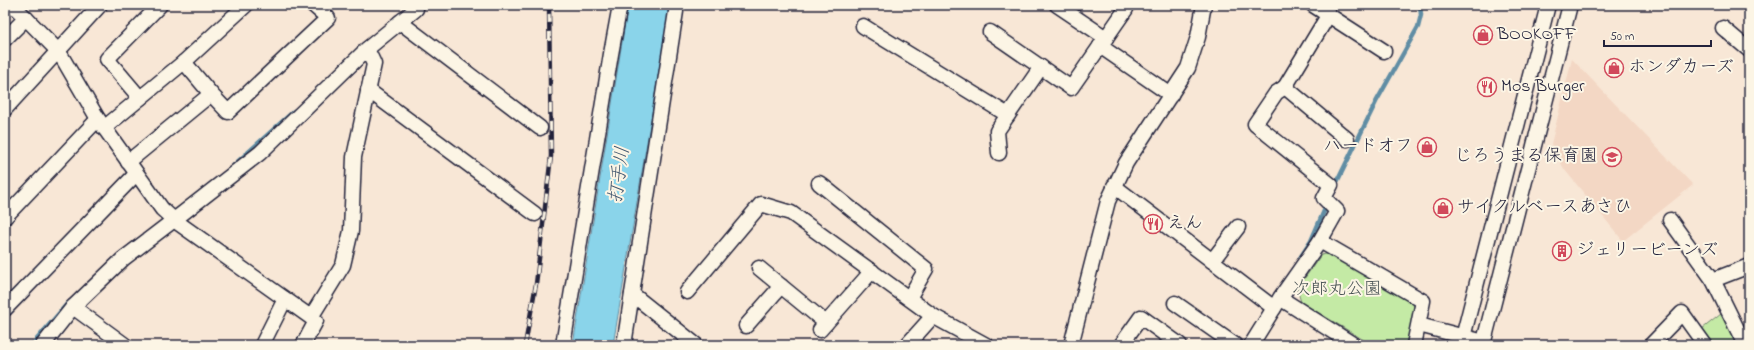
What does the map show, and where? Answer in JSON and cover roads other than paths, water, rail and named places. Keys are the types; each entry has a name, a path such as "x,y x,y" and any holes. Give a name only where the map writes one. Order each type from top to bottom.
{"street":[{"path":"13,5 59,52 101,124 162,209 174,220 316,321 303,345"},
{"path":"5,110 100,5"},
{"path":"140,98 107,59 160,5"},
{"path":"5,218 101,124 140,98 184,62 246,5"},
{"path":"184,62 228,112 328,18 313,5"},
{"path":"563,345 610,54 620,5"},
{"path":"624,345 677,5"},
{"path":"1057,5 1171,95"},
{"path":"1071,345 1108,202 1114,186 1126,163 1188,68 1198,37 1204,5"},
{"path":"1313,5 1384,51"},
{"path":"1462,341 1548,5"},
{"path":"1419,325 1462,341 1483,344 1570,5"},
{"path":"43,345 72,307 123,260 260,153 367,49 400,22 416,6"},
{"path":"990,32 1071,88 1126,9"},
{"path":"1251,345 1273,304 1320,241 1337,211 1324,198 1331,185 1255,124 1276,93 1285,87 1329,14"},
{"path":"5,39 26,18"},
{"path":"400,22 540,128"},
{"path":"863,26 1008,115"},
{"path":"1723,28 1749,50"},
{"path":"311,317 343,265 351,231 354,157 374,64 367,49"},
{"path":"1000,153 997,131 1041,67"},
{"path":"1285,87 1347,138"},
{"path":"368,90 535,214"},
{"path":"6,306 132,168 212,94"},
{"path":"819,183 926,269 909,298"},
{"path":"1114,186 1212,261 1273,304 1354,345"},
{"path":"687,292 761,204 791,213 933,316 986,345"},
{"path":"1670,220 1713,280 1745,345"},
{"path":"1212,261 1238,227"},
{"path":"1320,241 1423,301 1414,345"},
{"path":"1713,280 1749,266"},
{"path":"759,268 781,286 823,327 872,271"},
{"path":"746,326 781,286"},
{"path":"632,294 696,345"},
{"path":"262,345 285,299"},
{"path":"1175,303 1235,345"},
{"path":"72,307 125,345"},
{"path":"1651,345 1682,313 1705,345"},
{"path":"907,345 933,316"},
{"path":"1121,345 1141,317 1180,345"}],"water":[{"name":"打手川","path":"628,5 670,5 613,345 573,345"}],"waterway":[{"path":"1335,186 1376,102 1418,27 1421,15 1420,5"},
{"path":"234,165 294,111"},
{"path":"1300,258 1311,241 1327,204"},
{"path":"32,345 67,304"}],"railway":[{"path":"525,345 536,284 551,156 549,5"}],"place":[{"name":"BOOKOFF","path":"1483,35"},
{"name":"ホンダカーズ","path":"1614,68"},
{"name":"Mos Burger","path":"1487,87"},
{"name":"ハードオフ","path":"1427,147"},
{"name":"じろうまる保育園","path":"1612,157"},
{"name":"サイクルベースあさひ","path":"1443,208"},
{"name":"えん","path":"1153,224"},
{"name":"ジェリービーンズ","path":"1562,251"}],"park label":[{"name":"次郎丸公園","path":"1337,290"}]}
